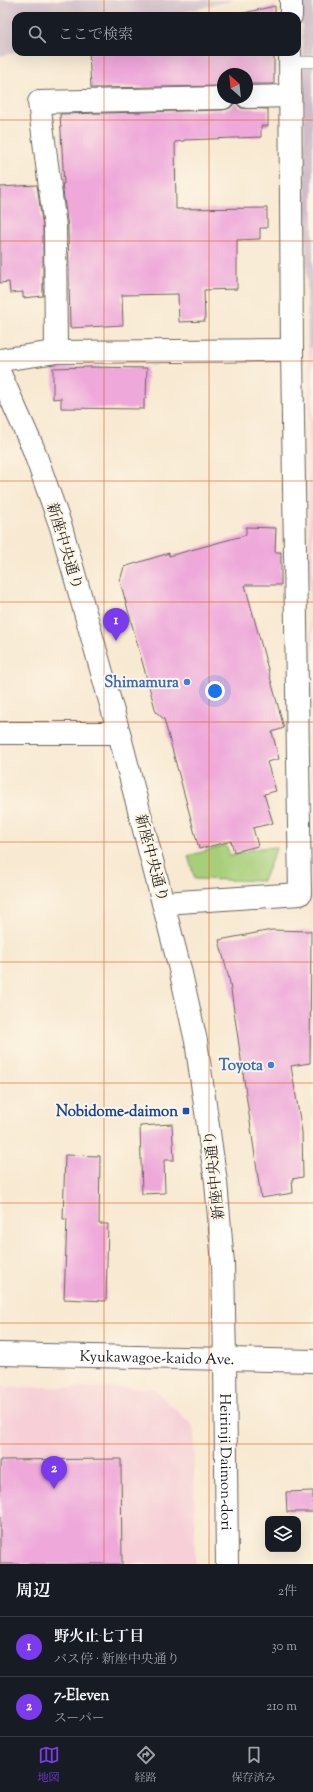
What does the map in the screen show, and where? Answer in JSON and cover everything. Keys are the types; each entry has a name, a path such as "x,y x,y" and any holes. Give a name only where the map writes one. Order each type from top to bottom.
{"street":[{"path":"164,904 300,894 289,57"},
{"path":"253,97 290,96"},
{"path":"56,352 55,227 38,102 217,98"},
{"path":"0,360 56,352 292,350"},
{"name":"新座中央通り","path":"0,374 33,448 61,527 119,733 164,904 196,1040 216,1182 223,1264 225,1359"},
{"path":"0,733 119,733"},
{"name":"Kyukawagoe-kaido Ave.","path":"0,1354 313,1361"},
{"name":"Heirinji Daimon-dori","path":"225,1359 227,1564"}],"lane":[{"path":"289,57 313,62"}],"shaded area":[{"path":"0,0 234,0 184,12 12,12 12,53 0,56"},
{"path":"302,0 313,0 313,347 308,347"},
{"path":"308,347 313,347 313,1012"},
{"path":"0,1387 153,1388 194,1427 195,1564 0,1564"}],"green space":[{"path":"226,845 230,855 260,848 277,847 263,881 195,879 188,856"}],"building":[{"path":"275,6 275,12 248,12"},
{"path":"89,56 274,56 274,84 253,84 253,68 217,68 217,86 91,88"},
{"path":"234,104 237,104 241,108 268,109 268,126 261,126 261,137 184,140 175,142 176,209 267,208 267,228 260,228 260,239 237,240 237,289 204,290 205,321 179,322 178,294 122,295 123,325 70,328 68,227 62,184 64,184 60,114 223,110 230,108"},
{"path":"37,185 43,228 43,296 23,298 23,292 10,293 9,282 0,283 0,187"},
{"path":"53,368 147,368 144,409 61,408 61,398 53,399"},
{"path":"246,527 276,528 275,552 281,552 281,585 245,585 284,728 272,732 279,759 267,762 276,791 264,794 273,823 253,828 258,846 234,852 231,841 199,849 164,719 156,712 120,581 124,567 169,553 169,556 246,535"},
{"name":"Toyota","path":"272,930 311,931 310,1063 291,1066 302,1132 303,1177 292,1179 293,1193 261,1198 230,983 219,940"},
{"path":"172,1124 174,1160 164,1160 165,1193 142,1194 140,1126"},
{"path":"65,1155 100,1156 99,1224 108,1224 106,1301 64,1299 67,1219 63,1219"},
{"path":"121,1459 122,1564 0,1564 0,1460"},
{"path":"313,1491 313,1512 287,1512 286,1492"}],"place":[{"name":"野火止七丁目","path":"116,641"},
{"name":"Shimamura","path":"187,682"},
{"name":"Toyota","path":"271,1065"},
{"name":"Nobidome-daimon","path":"186,1111"},
{"name":"7-Eleven","path":"54,1489"}]}
